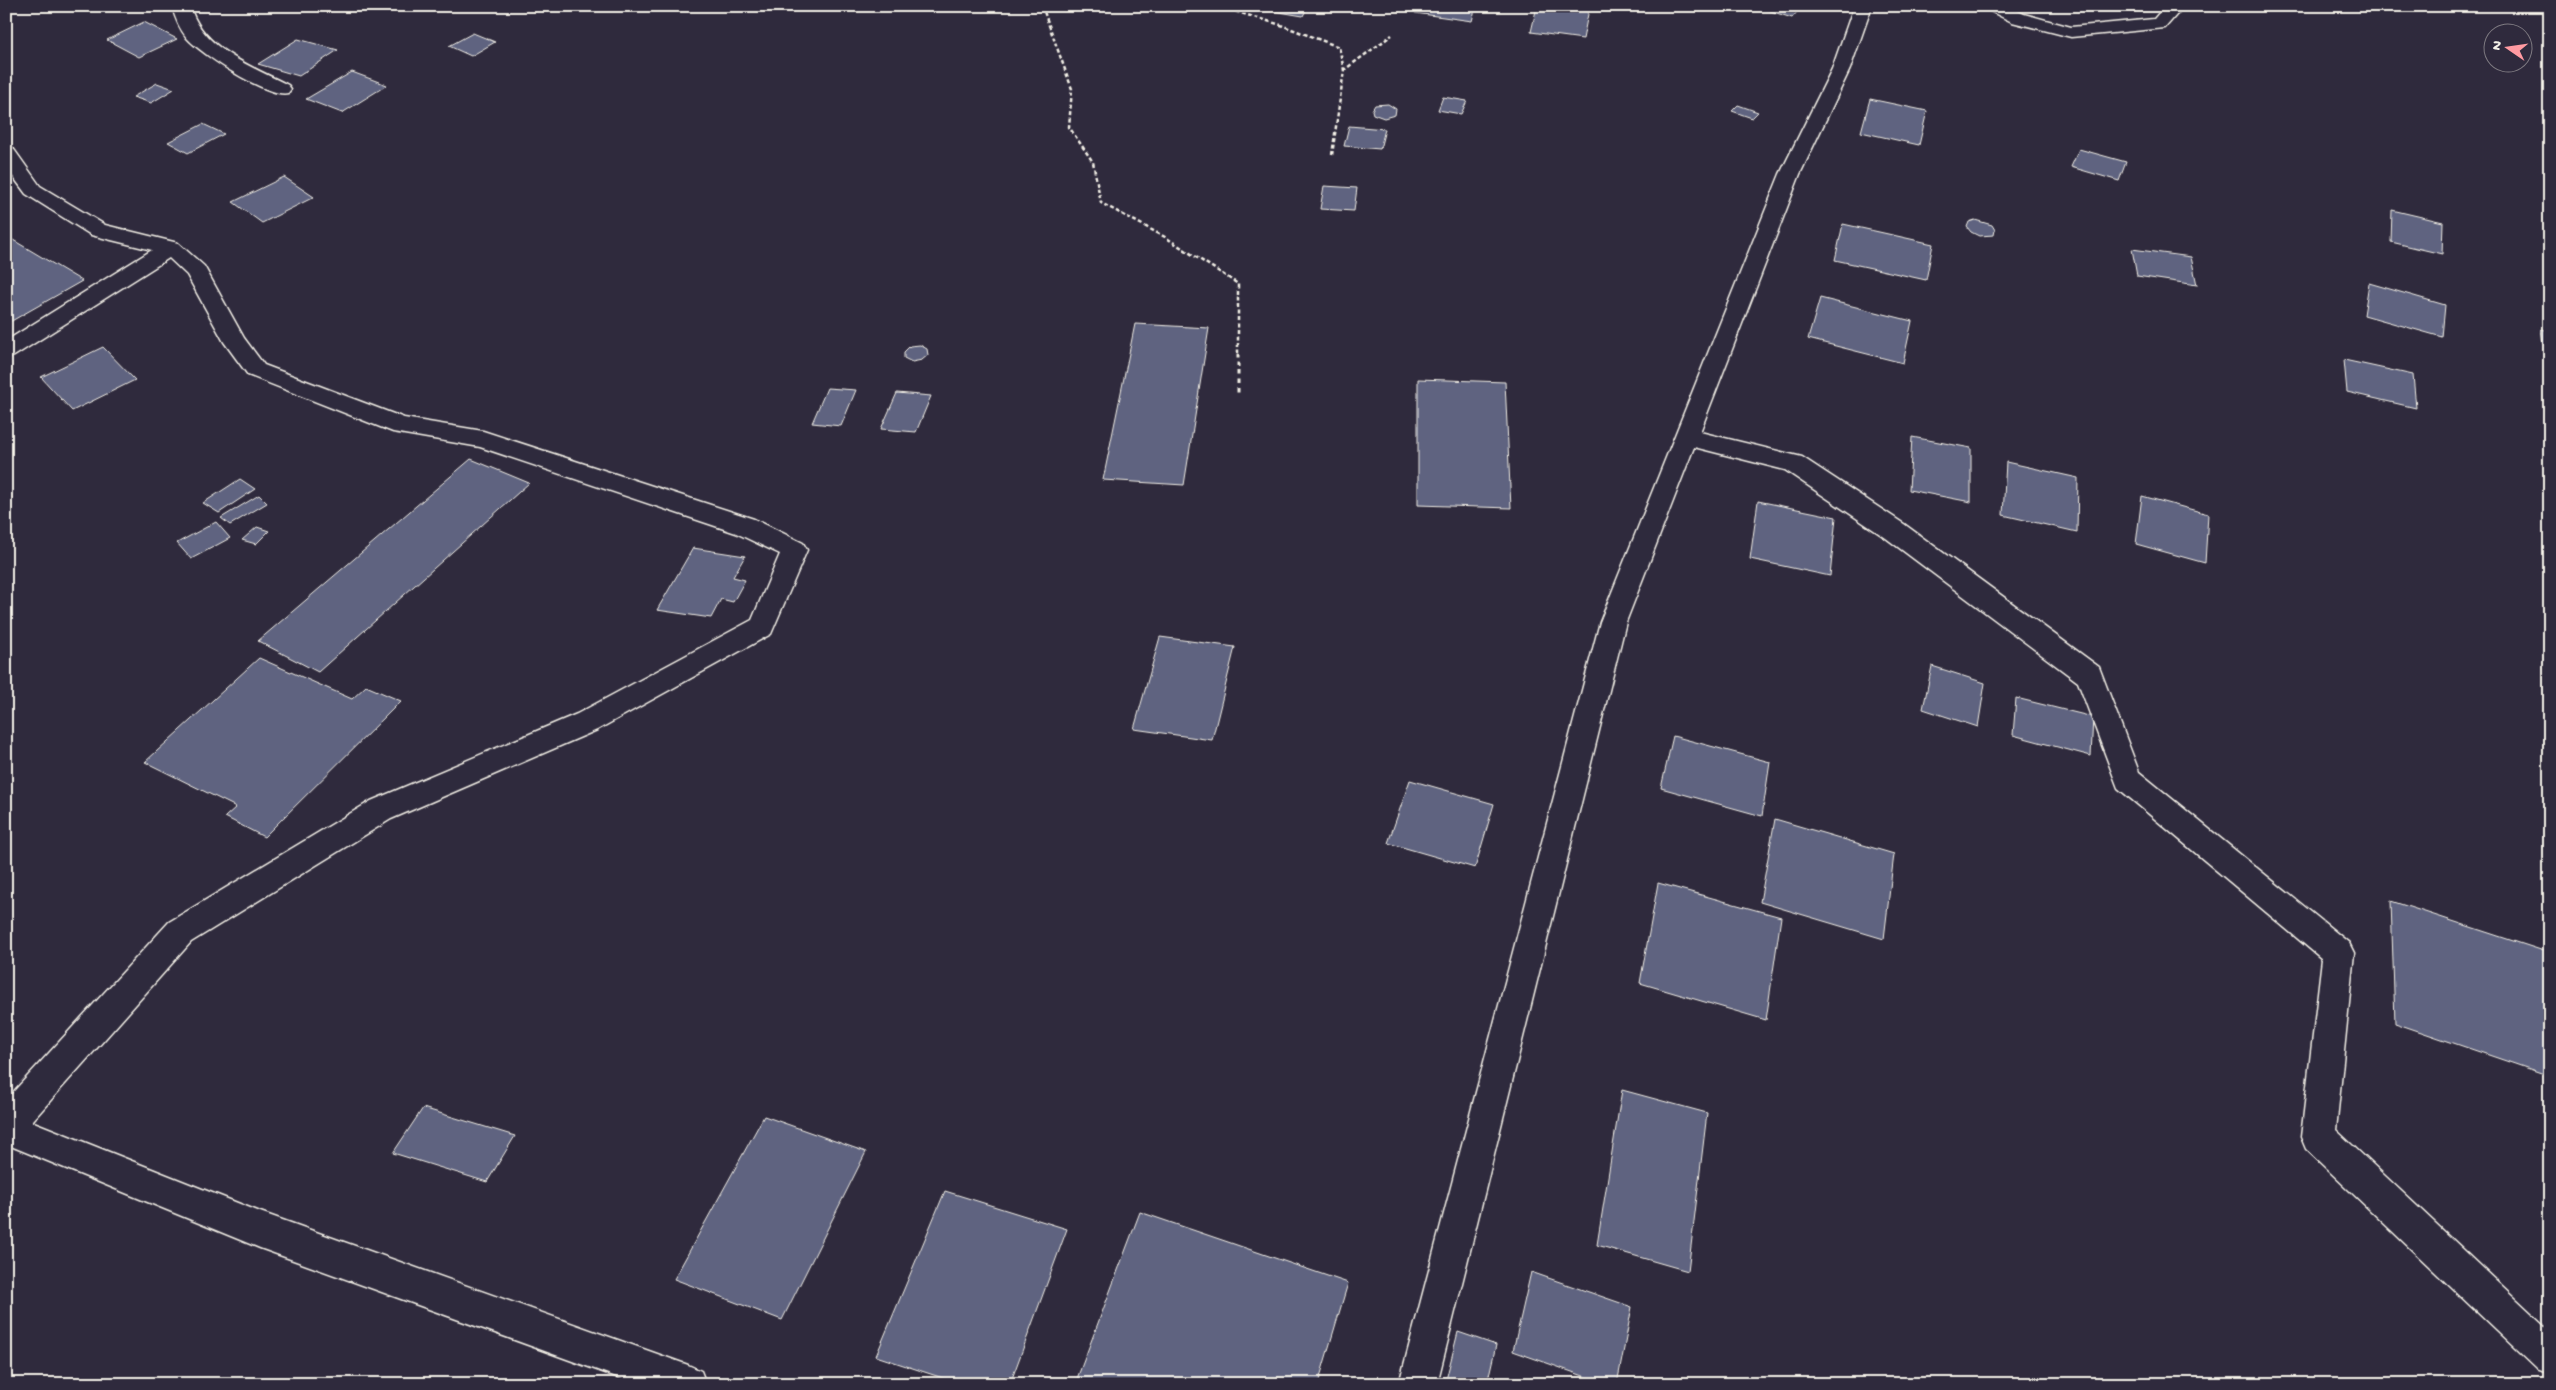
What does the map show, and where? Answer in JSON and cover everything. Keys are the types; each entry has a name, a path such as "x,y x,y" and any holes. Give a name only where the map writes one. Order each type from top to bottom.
{"street":[{"path":"181,6 182,15 205,47 281,88"},
{"path":"1418,1384 1613,622 1790,174 1841,69 1863,6"},
{"path":"1994,6 2018,18 2071,32 2159,24 2175,6"},
{"path":"6,152 33,190 98,230 170,248 196,271 235,342 256,370 401,426 483,439 592,477 745,526 794,550 762,627 587,722 381,810 180,932 6,1126 260,1230 688,1384"},
{"path":"6,351 170,248"},
{"path":"1686,437 1793,463 1896,531 2089,675 2128,779 2338,953 2318,1137 2550,1356"}],"path":[{"path":"1042,6 1072,89 1069,127 1093,162 1101,203 1165,237 1238,284 1238,396"},
{"path":"1217,6 1281,25 1339,46 1344,70 1332,155"},
{"path":"1344,70 1392,35"}],"building":[{"path":"1244,6 1308,6 1303,16"},
{"path":"1418,6 1476,6 1472,21 1415,13"},
{"path":"1537,6 1589,9 1583,39 1531,32"},
{"path":"1755,6 1802,6 1792,18"},
{"path":"144,22 177,39 139,57 107,40"},
{"path":"473,33 495,42 471,56 449,46"},
{"path":"298,39 338,50 299,76 258,64"},
{"path":"352,72 387,85 342,113 306,99"},
{"path":"157,83 174,89 151,103 133,97"},
{"path":"1443,97 1467,101 1461,114 1438,110"},
{"path":"1870,99 1927,111 1919,145 1861,132"},
{"path":"1388,104 1396,109 1395,115 1384,118 1373,114 1372,110 1375,105"},
{"path":"1738,105 1758,112 1752,118 1732,111"},
{"path":"203,124 224,134 188,153 168,142"},
{"path":"1349,126 1385,129 1380,149 1344,146"},
{"path":"2079,149 2126,162 2119,181 2071,167"},
{"path":"284,177 314,197 262,223 233,202"},
{"path":"1324,186 1357,188 1354,211 1320,209"},
{"path":"2392,210 2443,222 2442,254 2391,242"},
{"path":"1975,220 1992,225 1995,230 1994,235 1979,236 1971,232 1967,227 1969,222"},
{"path":"1843,224 1933,244 1926,280 1835,260"},
{"path":"8,237 82,281 8,323 6,322"},
{"path":"2132,249 2191,257 2197,285 2137,276"},
{"path":"2369,283 2445,305 2442,337 2364,315"},
{"path":"1820,298 1912,321 1903,363 1808,339"},
{"path":"1135,324 1209,328 1184,485 1103,480"},
{"path":"2541,329 2550,331 2550,346 2543,344"},
{"path":"920,345 927,349 928,355 922,360 912,362 904,358 904,352 910,346"},
{"path":"103,347 135,380 72,411 41,377"},
{"path":"2344,360 2413,375 2416,408 2347,392"},
{"path":"1418,379 1505,382 1511,508 1418,505"},
{"path":"827,388 856,390 841,426 812,423"},
{"path":"897,393 931,396 916,432 881,429"},
{"path":"1912,437 1971,448 1971,502 1909,490"},
{"path":"471,459 529,483 318,672 258,641"},
{"path":"2006,462 2078,478 2077,532 2003,515"},
{"path":"240,479 255,489 219,513 203,503"},
{"path":"259,495 267,503 230,525 221,518"},
{"path":"2142,496 2208,514 2205,563 2136,544"},
{"path":"1758,501 1836,517 1830,576 1750,559"},
{"path":"216,522 230,538 191,559 177,543"},
{"path":"257,527 269,531 256,544 242,540"},
{"path":"693,548 745,556 733,577 745,580 733,602 721,599 711,618 657,610"},
{"path":"1160,637 1235,647 1212,740 1134,729"},
{"path":"259,658 352,699 366,686 401,701 264,837 225,817 236,807 145,762"},
{"path":"1932,666 1985,683 1978,727 1923,709"},
{"path":"2016,698 2093,717 2091,756 2013,735"},
{"path":"1673,736 1770,762 1762,816 1661,788"},
{"path":"1410,780 1494,804 1475,868 1388,843"},
{"path":"1775,819 1894,854 1884,939 1760,902"},
{"path":"1658,883 1781,917 1766,1020 1640,983"},
{"path":"2391,901 2550,953 2550,1076 2395,1023"},
{"path":"1622,1090 1707,1113 1688,1271 1597,1245"},
{"path":"423,1108 515,1136 487,1182 393,1153"},
{"path":"764,1116 866,1152 782,1320 674,1279"},
{"path":"945,1191 1067,1229 1010,1384 961,1384 876,1356"},
{"path":"1140,1212 1348,1283 1318,1384 1075,1384"},
{"path":"1531,1272 1632,1307 1617,1384 1606,1384 1513,1351"},
{"path":"1458,1332 1496,1345 1487,1384 1445,1384"}]}
